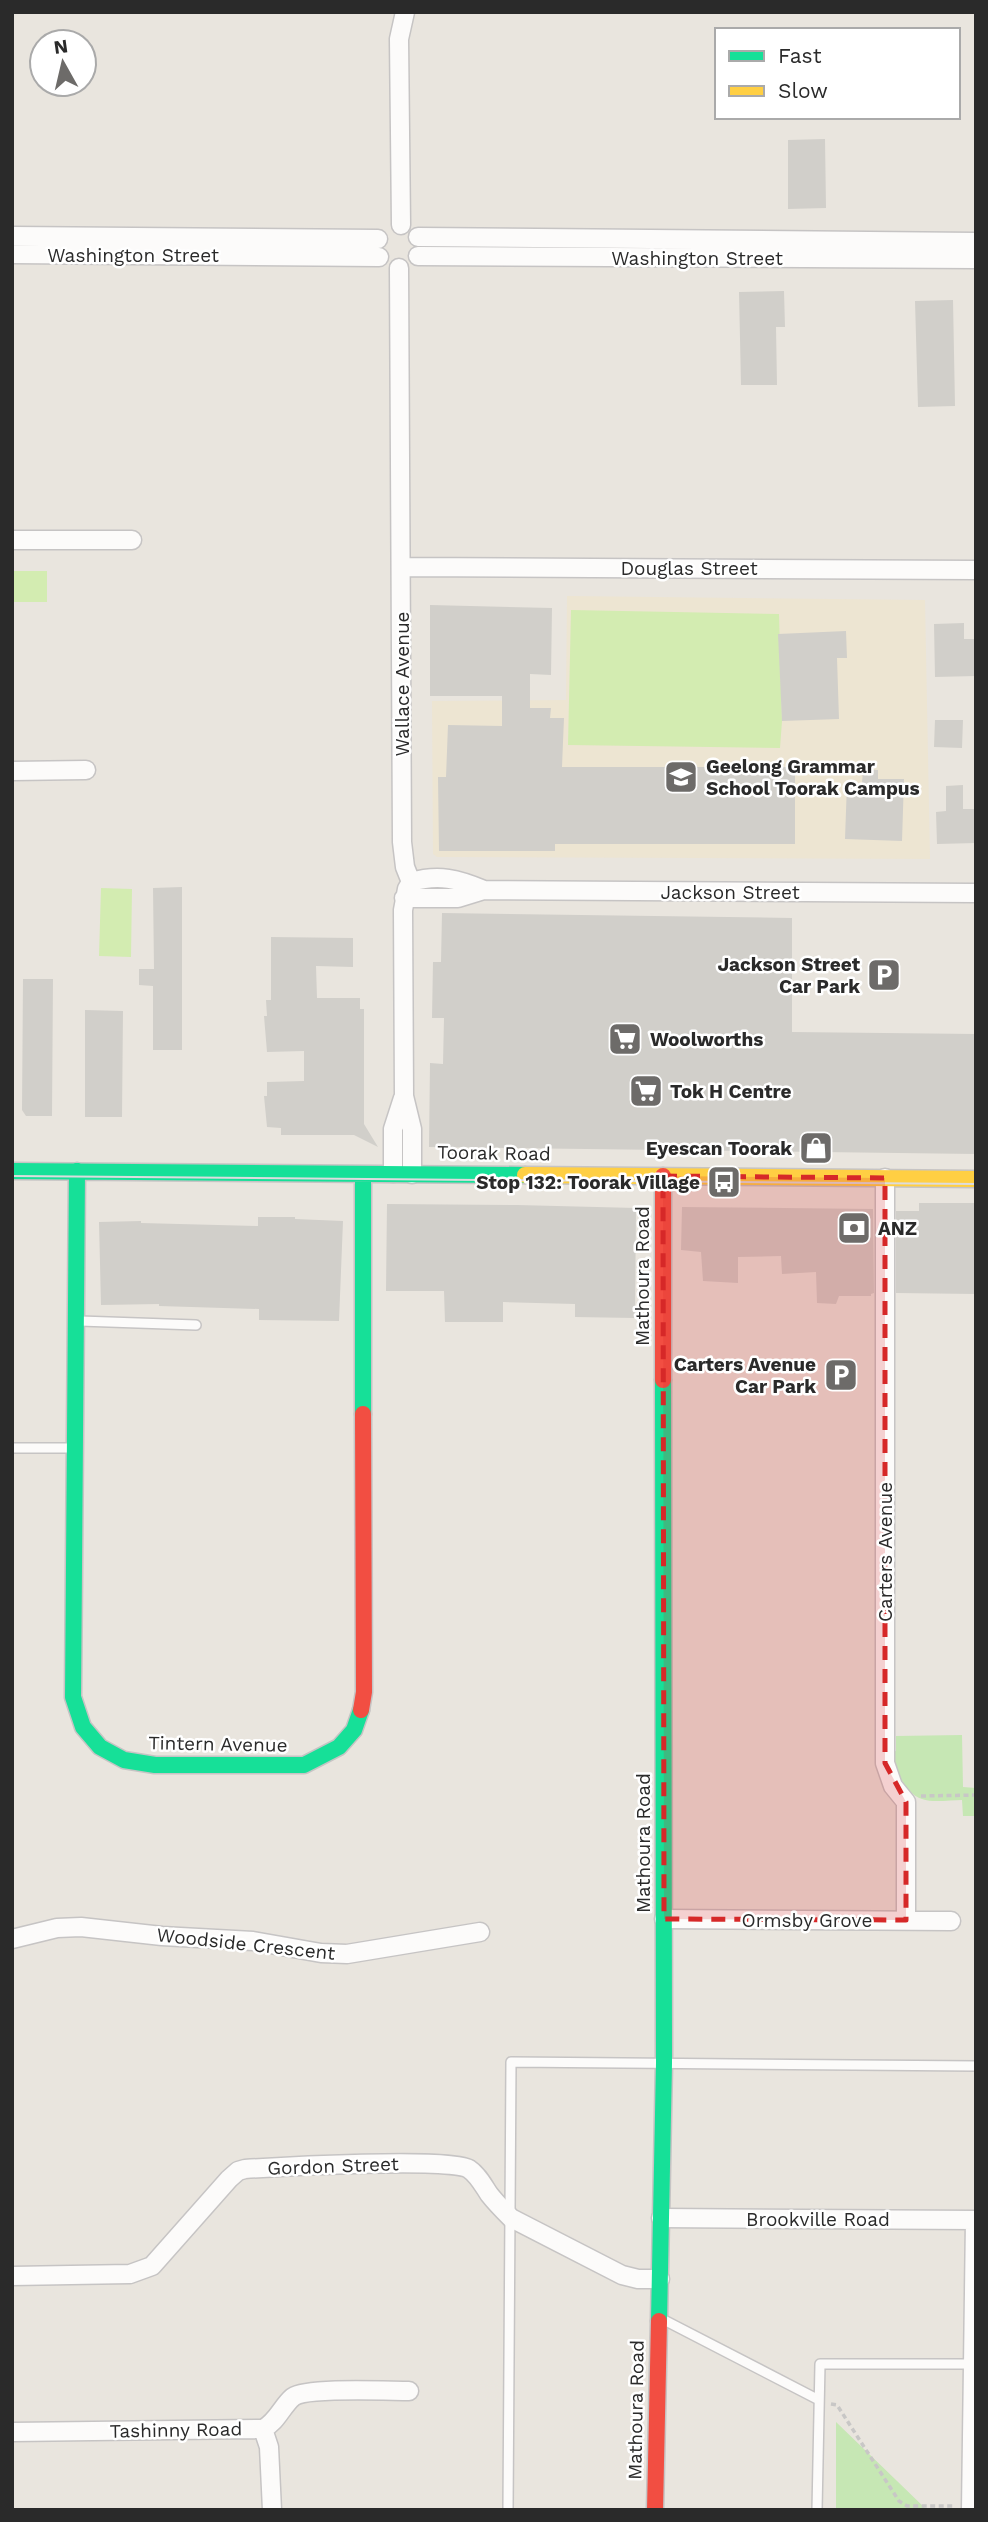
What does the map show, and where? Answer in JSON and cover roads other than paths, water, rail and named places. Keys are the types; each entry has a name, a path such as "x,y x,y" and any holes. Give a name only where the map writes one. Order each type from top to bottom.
{"street":[{"path":"391,12 399,39"},
{"path":"401,225 399,39 405,12"},
{"path":"401,225 411,229 418,237 418,257 410,265 390,267 378,248 390,226 401,225"},
{"name":"Washington Street","path":"12,236 378,248"},
{"name":"Washington Street","path":"418,237 976,242"},
{"name":"Washington Street","path":"12,254 378,248"},
{"name":"Washington Street","path":"418,257 976,259"},
{"name":"Wallace Avenue","path":"399,268 401,842 408,890 404,1096 412,1129 412,1174"},
{"path":"12,540 132,540"},
{"name":"Douglas Street","path":"402,567 976,570"},
{"path":"12,771 86,770"},
{"name":"Jackson Street","path":"408,890 458,898 484,890 976,893"},
{"name":"Wallace Avenue","path":"393,1173 393,1129 404,1096"},
{"name":"Toorak Road","path":"12,1171 976,1179"},
{"name":"Tintern Avenue","path":"77,1171 73,1697 77,1715 93,1742 105,1752 118,1759 155,1765 304,1765 326,1757 338,1749 359,1723 364,1692 363,1174"},
{"name":"Mathoura Road","path":"656,2510 664,2063 663,1176"},
{"name":"Carters Avenue","path":"885,1178 885,1763 893,1786 906,1802 906,1920"},
{"name":"Ormsby Grove","path":"664,1919 951,1921"},
{"name":"Woodside Crescent","path":"12,1938 57,1928 81,1927 162,1936 253,1941 311,1952 347,1954 480,1932"},
{"name":"Gordon Street","path":"12,2276 130,2274 152,2266 237,2171 459,2164 478,2176 498,2206 511,2218 622,2275 638,2279 660,2279"},
{"name":"Brookville Road","path":"661,2218 975,2220"},
{"path":"971,2508 975,2220"},
{"name":"Tashinny Road","path":"12,2432 263,2429 270,2426 299,2394 409,2391"},
{"path":"263,2429 269,2448 272,2510"}],"lane":[{"path":"75,1321 196,1325"},
{"path":"12,1448 74,1448"},
{"path":"508,2510 511,2062 976,2066"},
{"path":"659,2317 819,2400"},
{"path":"817,2510 820,2364 974,2364"}],"tram line":[{"path":"12,1176 976,1184"}],"place":[{"name":"Geelong Grammar School Toorak Campus","path":"681,777"},
{"name":"Jackson Street Car Park","path":"884,975"},
{"name":"Woolworths","path":"625,1039"},
{"name":"Tok H Centre","path":"646,1091"},
{"name":"Eyescan Toorak","path":"816,1148"},
{"name":"Stop 132: Toorak Village","path":"724,1182"},
{"name":"ANZ","path":"854,1228"},
{"name":"Carters Avenue Car Park","path":"841,1375"}]}
